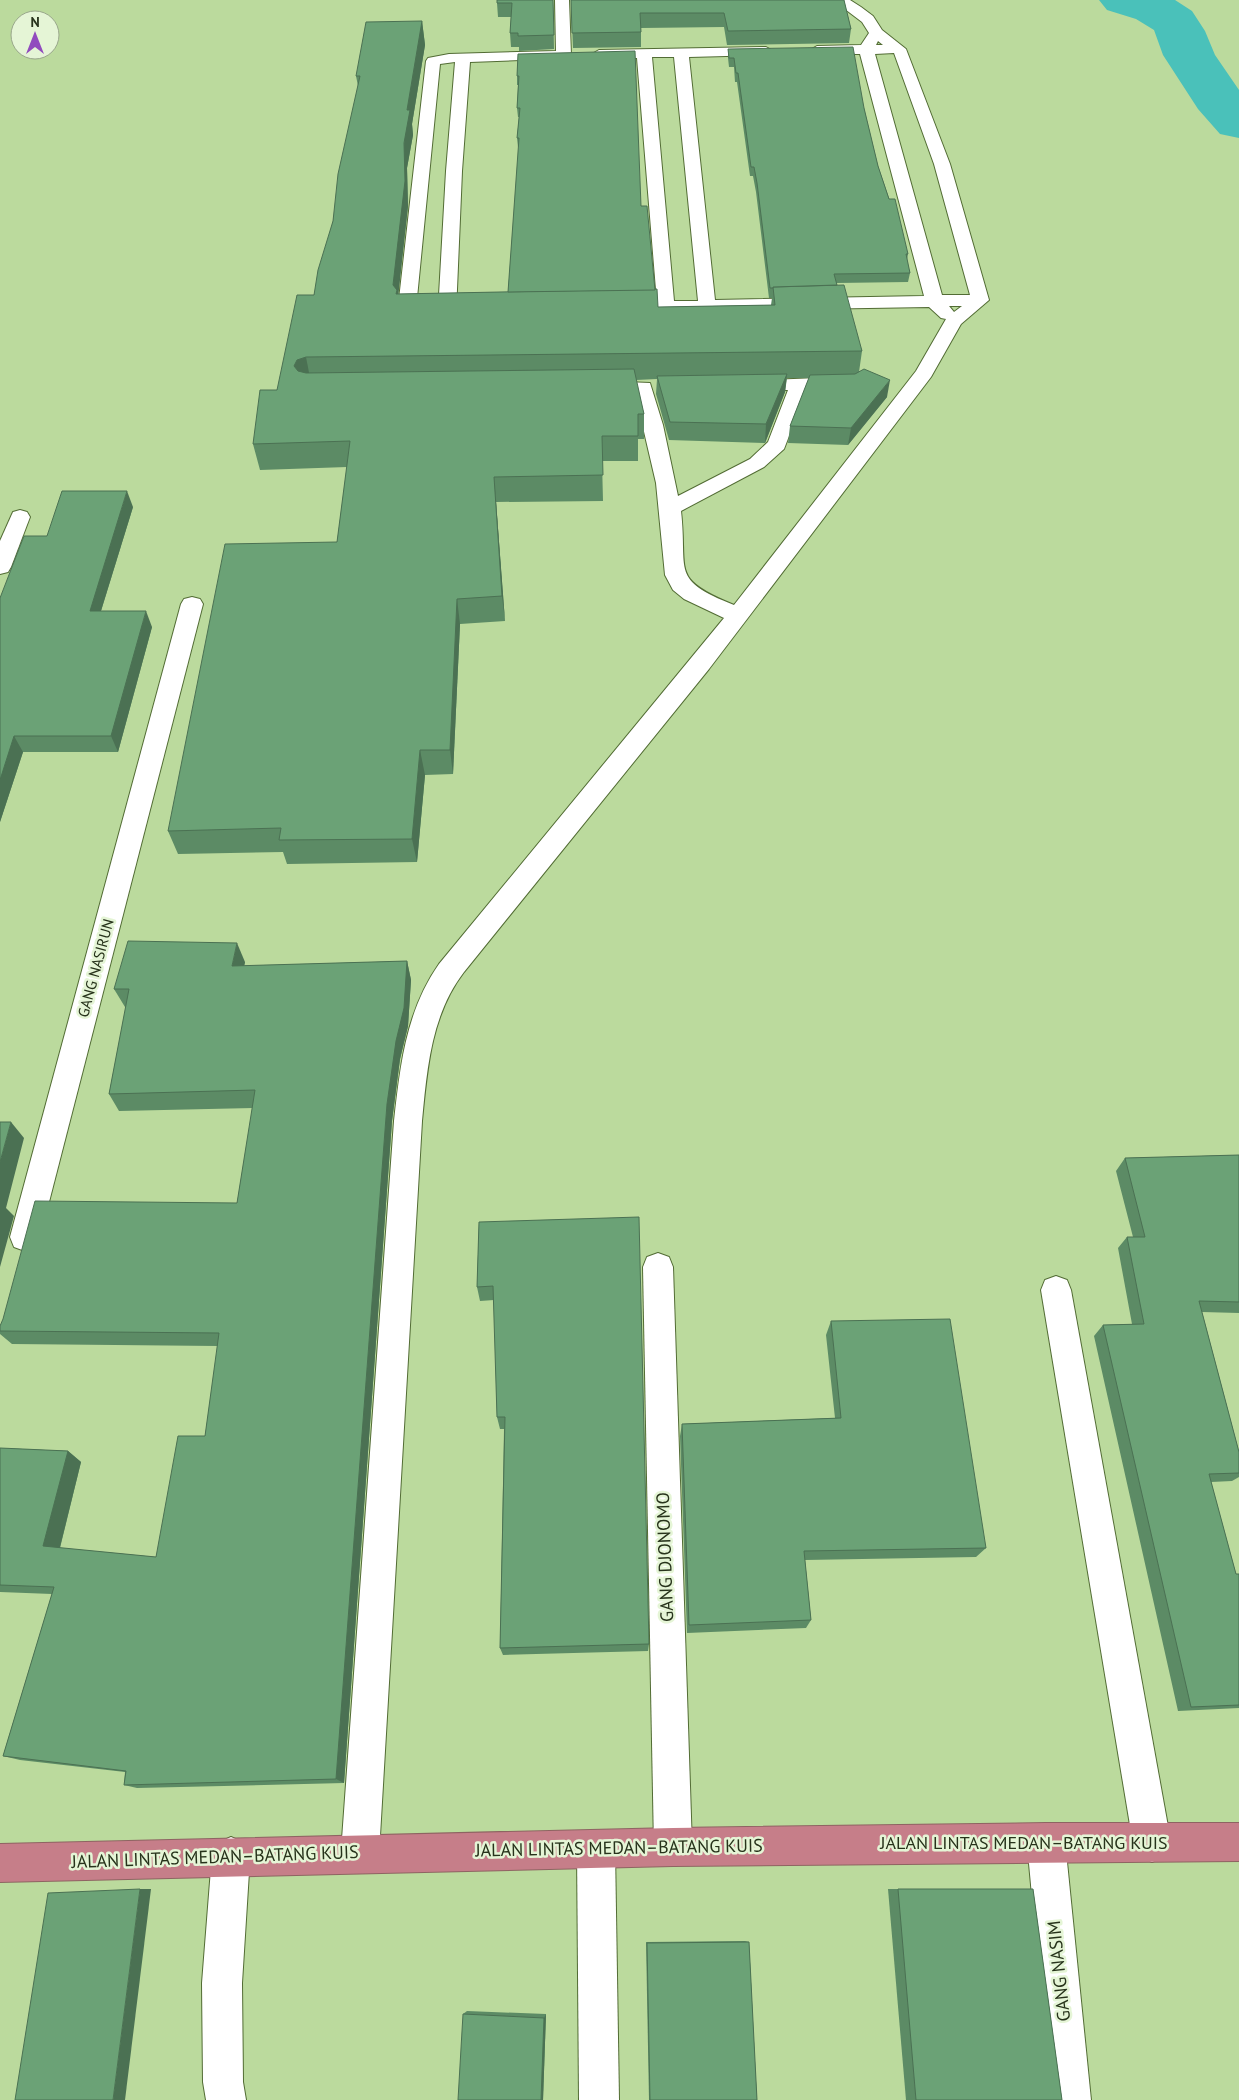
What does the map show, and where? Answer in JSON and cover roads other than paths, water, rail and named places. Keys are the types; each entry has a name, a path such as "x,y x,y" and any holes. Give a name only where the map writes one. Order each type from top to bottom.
{"highway":[{"name":"JALAN LINTAS MEDAN–BATANG KUIS","path":"0,1863 231,1856 673,1847 1046,1842 1239,1842"}],"street":[{"path":"562,0 564,55"},
{"path":"840,0 868,19 876,33 899,49 940,156 980,300"},
{"path":"876,33 866,49 894,157 935,302 954,321"},
{"path":"797,50 899,49"},
{"path":"467,312 410,313 407,311 432,63 439,59 463,58 778,50"},
{"path":"681,52 707,305"},
{"path":"644,53 666,307"},
{"path":"447,313 454,171 463,58"},
{"path":"894,157 940,156"},
{"path":"654,164 692,163"},
{"path":"421,172 454,171"},
{"path":"606,308 980,300"},
{"path":"360,1853 408,1121 417,1046 424,1021 441,984 464,953 738,615 924,373 954,321 980,300"},
{"path":"731,385 852,383"},
{"path":"671,508 757,463 777,445 800,384"},
{"path":"585,388 653,387 653,419 671,508 674,566 679,583 692,594 738,615"},
{"path":"0,567 20,517"},
{"name":"GANG NASIRUN","path":"18,1265 192,604"},
{"name":"GANG DJONOMO","path":"658,1266 673,1847"},
{"path":"1056,1290 1152,1843"},
{"name":"GANG NASIM","path":"1046,1842 1071,2100"},
{"path":"596,1849 599,2100"},
{"path":"226,2100 223,2082 222,1983 231,1856"}],"waterway":[{"path":"1124,0 1154,9 1174,22 1180,31 1186,50 1200,74 1217,98 1239,122"}]}
